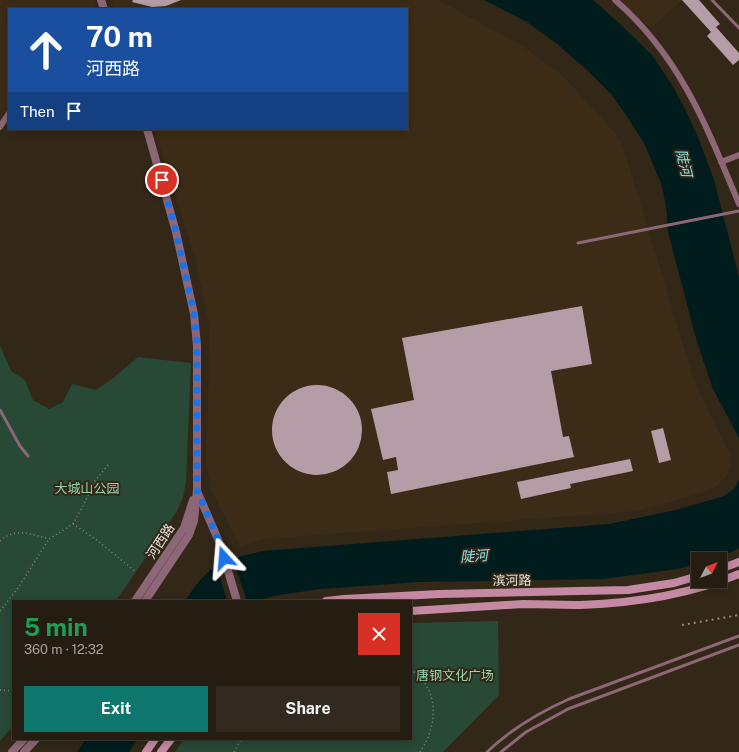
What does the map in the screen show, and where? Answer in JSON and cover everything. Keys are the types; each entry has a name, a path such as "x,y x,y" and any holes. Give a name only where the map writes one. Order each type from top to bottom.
{"main road":[{"path":"727,566 739,562"},
{"name":"滨河路","path":"412,611 524,604 581,605 637,601 669,595 726,580 739,574"},
{"name":"滨河路","path":"335,600 439,594 628,590 674,583 691,578"},
{"path":"146,752 154,740"},
{"path":"161,752 170,740"}],"street":[{"path":"615,0 650,34 672,63 691,96 739,204"},
{"path":"0,126 8,114"},
{"name":"河西路","path":"146,600 189,535 194,521 197,490 197,346 194,314 176,232 147,130"},
{"path":"721,162 739,155"},
{"path":"197,490 220,544 237,600"},
{"name":"河西路","path":"137,600 184,528 197,490"},
{"path":"12,752 23,740"},
{"path":"24,752 35,740"}],"lane":[{"path":"712,0 739,28"},
{"path":"578,243 739,211"},
{"path":"0,410 16,440 28,456"},
{"path":"487,752 494,745 542,711 569,699 739,636"},
{"path":"501,752 526,732 568,709 739,645"}],"path":[{"path":"0,611 18,588 49,538 73,524 94,482 108,465"},
{"path":"73,524 98,541 136,572"},
{"path":"0,541 6,535 18,532 49,538"},
{"path":"412,670 426,684 432,698 434,720 427,742 420,752"},
{"path":"0,690 12,691"},
{"path":"234,752 240,740"}],"shaded area":[{"path":"0,0 95,0 97,3 93,8 8,8 8,107 0,120"},
{"path":"111,0 438,0 521,45 563,76 615,133 623,146 694,381 729,452 731,462 727,475 718,485 705,492 637,511 263,539 240,546 212,492 206,464 210,330 194,253 154,130 408,130 408,8 115,8"},
{"path":"620,0 682,0 651,28"}],"green space":[{"name":"大城山公园","path":"0,345 11,371 25,380 33,400 49,409 63,402 72,384 96,390 112,379 138,357 191,363 186,482 183,497 177,511 117,600 12,600 12,727 0,741"},
{"name":"唐钢文化广场","path":"498,621 499,695 443,752 175,752 183,740 412,740 412,623"}],"water":[{"name":"陡河","path":"484,0 593,0 652,55 672,85 698,137 714,180 739,277 739,438 713,389 697,342 668,232 666,207 662,186 644,143 611,94 588,71 557,44 527,22"},
{"name":"陡河","path":"739,480 739,548 727,554 727,552 691,552 691,565 678,569 603,579 419,582 321,589 279,595 259,600 186,600 211,569 221,563 263,551 609,524 676,510 724,496 735,488"},
{"path":"85,740 137,740 129,752 77,752"}],"pier":[{"path":"232,557 247,600 227,600 216,564"}],"building":[{"path":"133,0 181,0 166,6 152,7 132,2"},
{"path":"682,0 699,0 720,24 716,27 739,53 739,60 733,65 707,36 711,32"},
{"path":"582,306 592,364 551,371 563,437 569,436 574,457 391,494 387,472 398,470 396,457 383,460 371,409 414,400 402,338"},
{"path":"317,385 334,388 349,398 359,413 362,430 359,447 349,462 334,472 317,475 300,472 285,462 275,447 272,430 275,413 285,398 300,388"},
{"path":"663,428 671,460 659,463 651,431"},
{"path":"630,459 633,471 570,484 571,488 521,499 517,482"}],"railway":[{"path":"682,625 739,615"}],"route":[{"path":"162,180 176,232 194,314 197,346 197,490 220,544 224,558"}]}
